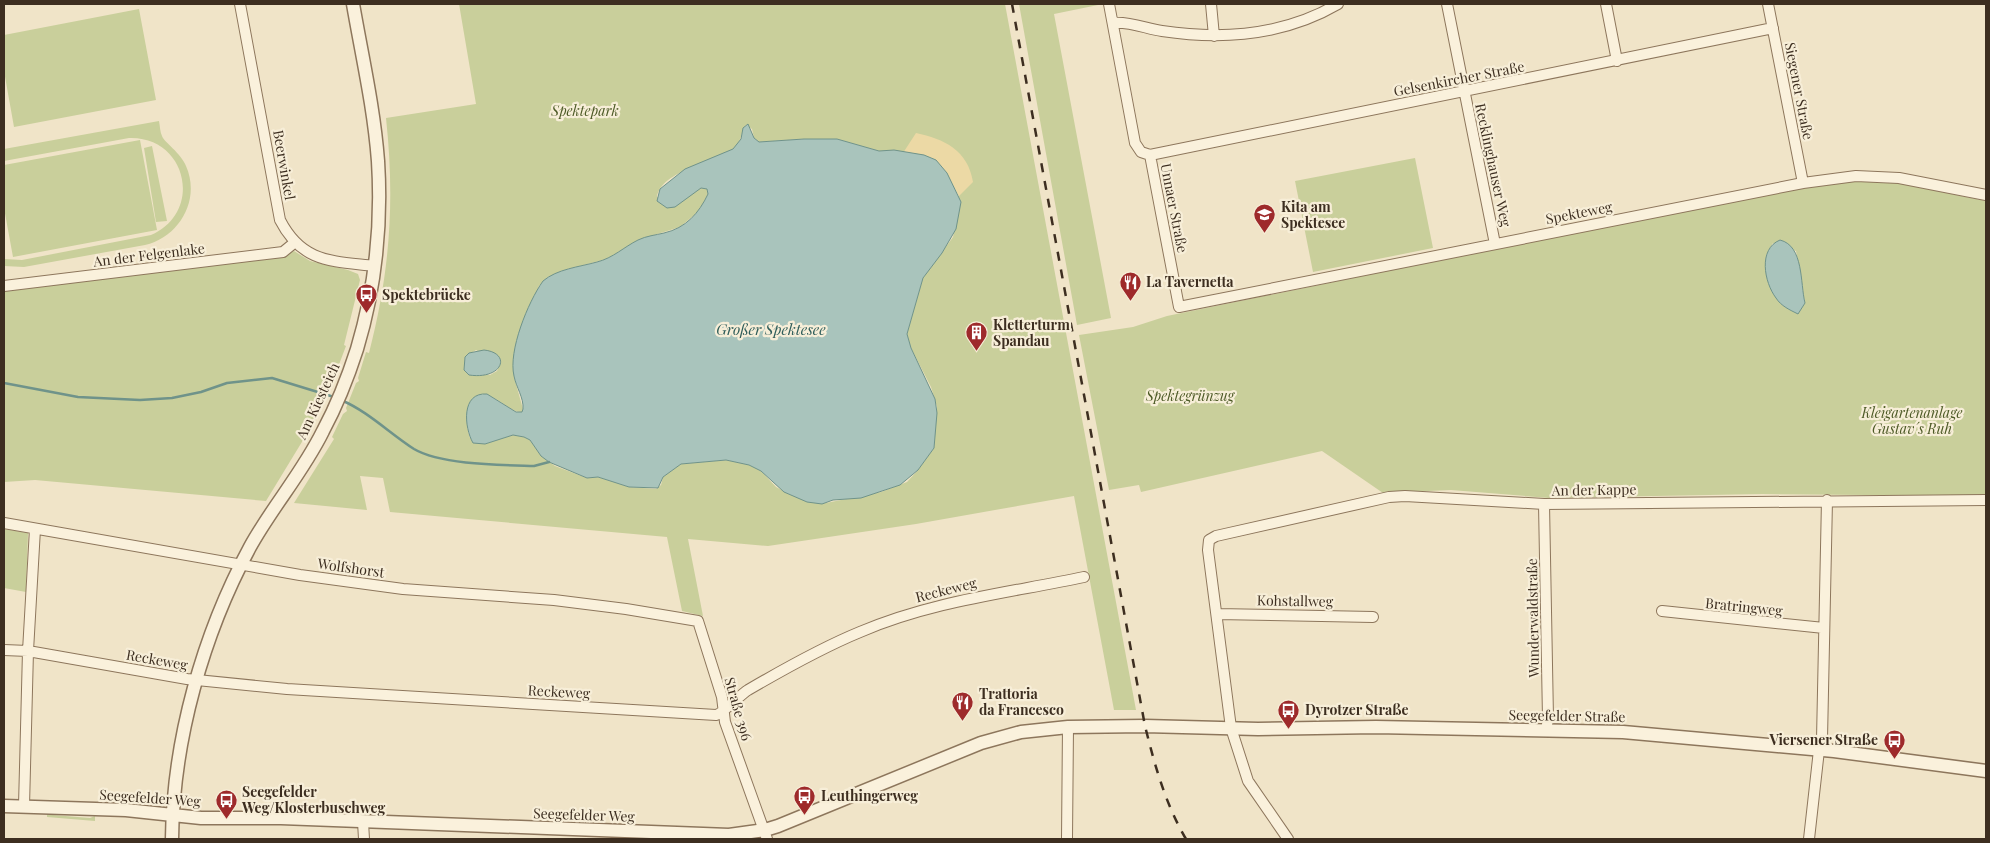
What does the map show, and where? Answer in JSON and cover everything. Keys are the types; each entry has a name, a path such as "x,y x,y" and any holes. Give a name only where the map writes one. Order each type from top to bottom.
{"street":[{"name":"Beerwinkel","path":"240,4 280,220 294,243 310,255 328,261 374,266"},
{"name":"Am Kiesteich","path":"172,839 179,764 197,681 222,607 241,566 323,432 356,349 374,266 379,209 378,161 373,118 353,4"},
{"name":"Unnaer Straße","path":"1109,4 1135,143 1141,152 1150,155 1179,307"},
{"path":"1211,4 1214,36"},
{"path":"1113,23 1214,36 1261,32 1301,21 1327,7 1338,4"},
{"name":"Recklinghauser Weg","path":"1447,4 1495,244"},
{"path":"1606,4 1617,60"},
{"name":"Siegener Straße","path":"1768,4 1802,183"},
{"name":"Gelsenkircher Straße","path":"1150,155 1773,28"},
{"name":"Spekteweg","path":"1179,307 1802,183 1856,176 1899,178 1986,195"},
{"name":"An der Felgenlake","path":"4,286 283,252 294,243"},
{"name":"An der Kappe","path":"1217,614 1208,550 1209,540 1216,536 1389,497 1405,496 1544,504 1986,500"},
{"path":"1809,839 1819,750 1822,739 1827,500"},
{"name":"Wunderwaldstraße","path":"1544,504 1548,718 1546,731"},
{"name":"Wolfshorst","path":"4,523 241,566 403,589 554,600 626,608 698,621"},
{"path":"24,806 28,651 35,529"},
{"name":"Reckeweg","path":"4,650 28,651 197,681 287,690 706,714 723,712 736,697 772,676 877,625 944,603 1084,577"},
{"name":"Bratringweg","path":"1662,612 1824,628"},
{"path":"1217,614 1231,728 1248,781 1288,839"},
{"name":"Kohstallweg","path":"1217,614 1373,617"},
{"name":"Straße 396","path":"698,621 722,697 723,712 766,835"},
{"path":"1067,839 1068,726"},
{"name":"Seegefelder Weg","path":"4,806 126,810 173,815 766,835 981,743 1021,732 1068,726 1145,726"},
{"name":"Seegefelder Straße","path":"1145,726 1231,728 1368,727 1623,732 1819,750 1986,771"},
{"path":"363,822 364,839"}],"green space":[{"name":"Spektepark","path":"459,4 1005,4 1136,710 1114,710 1074,496 916,524 768,546 688,539 703,616 682,611 667,537 390,512 383,478 360,476 367,510 294,503 334,439 332,437 343,414 347,411 346,408 356,383 359,381 358,378 366,352 369,353 382,294 389,236 390,179 386,118 476,104","holes":["746,125 752,129 754,138 759,142 837,139 879,151 891,151 936,160 947,173 959,196 958,215 953,237 923,278 907,334 911,348 931,387 937,407 934,448 918,470 907,482 881,492 826,503 802,499 789,494 776,487 761,471 749,465 726,460 681,464 663,477 661,485 656,489 629,487 598,477 587,478 555,466 541,456 530,440 524,437 513,435 485,444 470,438 467,424 468,414 482,394 493,397 513,410 522,412 523,409 514,377 515,346 539,286 548,277 568,269 607,259 638,240 680,227 699,211 708,194 707,189 701,188 681,200 657,197 661,188 668,180 734,148","476,350 500,364 497,371 490,375 464,370 465,357"]},
{"path":"1019,4 1103,4 1054,14 1111,318 1077,325"},
{"path":"139,9 156,100 14,127 4,71 4,35"},
{"path":"159,121 162,136 184,161 190,179 191,192 189,204 177,225 168,234 157,241 145,245 24,267 4,266 4,259 22,260 151,235 168,224 178,210 183,194 182,177 175,162 164,149 149,141 129,138 4,161 4,149"},
{"path":"140,140 157,230 13,257 4,208 4,165"},
{"path":"152,146 167,221 156,222 144,148"},
{"path":"1415,158 1433,248 1313,272 1295,181"},
{"name":"Spektegrünzug","path":"1855,181 1897,183 1986,201 1986,496 1762,494 1549,498 1451,490 1383,493 1322,451 1141,492 1139,485 1109,490 1079,335 1133,327 1167,316 1793,190","holes":["1773,243 1796,251 1805,303 1798,313 1782,305 1766,256"]},
{"path":"294,251 310,261 358,274 360,280 344,345 346,346 326,399 323,401 324,404 313,427 311,427 266,501 35,480 4,482 4,291 280,257"},
{"path":"4,529 28,533 26,592 4,588"},
{"path":"118,799 138,799 146,803 119,803"},
{"path":"47,813 90,818 95,816 95,821 47,817"}],"sand":[{"path":"916,133 945,143 960,154 966,162 973,182 959,196 947,173 924,155 903,153"}],"water":[{"name":"Großer Spektesee","path":"748,124 754,138 759,142 837,139 879,151 894,150 924,155 936,160 947,173 961,202 956,229 942,253 923,278 907,334 911,348 935,399 937,413 934,448 918,470 900,485 861,498 833,500 822,504 807,502 784,492 761,471 749,465 726,460 681,464 663,477 658,488 629,487 598,477 587,478 549,462 541,456 530,440 524,437 513,435 485,444 473,443 468,428 467,412 469,404 479,395 487,394 516,412 522,412 522,401 514,376 514,354 521,327 531,301 543,281 561,271 603,260 638,240 672,231 691,219 708,194 707,189 701,188 675,207 667,208 657,201 660,189 685,169 733,149 741,139 743,128"},
{"path":"1780,240 1788,244 1793,250 1800,266 1805,303 1798,314 1786,308 1778,301 1768,283 1766,275 1765,266 1768,251 1773,244"},
{"path":"484,350 493,352 498,356 501,361 500,366 490,374 469,375 464,370 465,357 469,353"}],"waterway":[{"path":"4,383 78,397 140,400 172,398 201,392 227,383 272,378 334,397"},
{"path":"341,400 361,410 405,443 426,454 455,461 489,464 534,466 549,462"}],"railway":[{"path":"1012,4 1145,726 1166,798 1186,839"}],"place":[{"name":"Kita am Spektesee","path":"1265,234"},
{"name":"La Tavernetta","path":"1130,301"},
{"name":"Spektebrücke","path":"366,314"},
{"name":"Kletterturm Spandau","path":"977,352"},
{"name":"Trattoria da Francesco","path":"963,721"},
{"name":"Dyrotzer Straße","path":"1289,729"},
{"name":"Viersener Straße","path":"1894,759"},
{"name":"Leuthingerweg","path":"805,815"},
{"name":"Seegefelder Weg/Klosterbuschweg","path":"226,819"}],"park label":[{"name":"Kleigartenanlage Gustav´s Ruh","path":"1912,422"}]}
